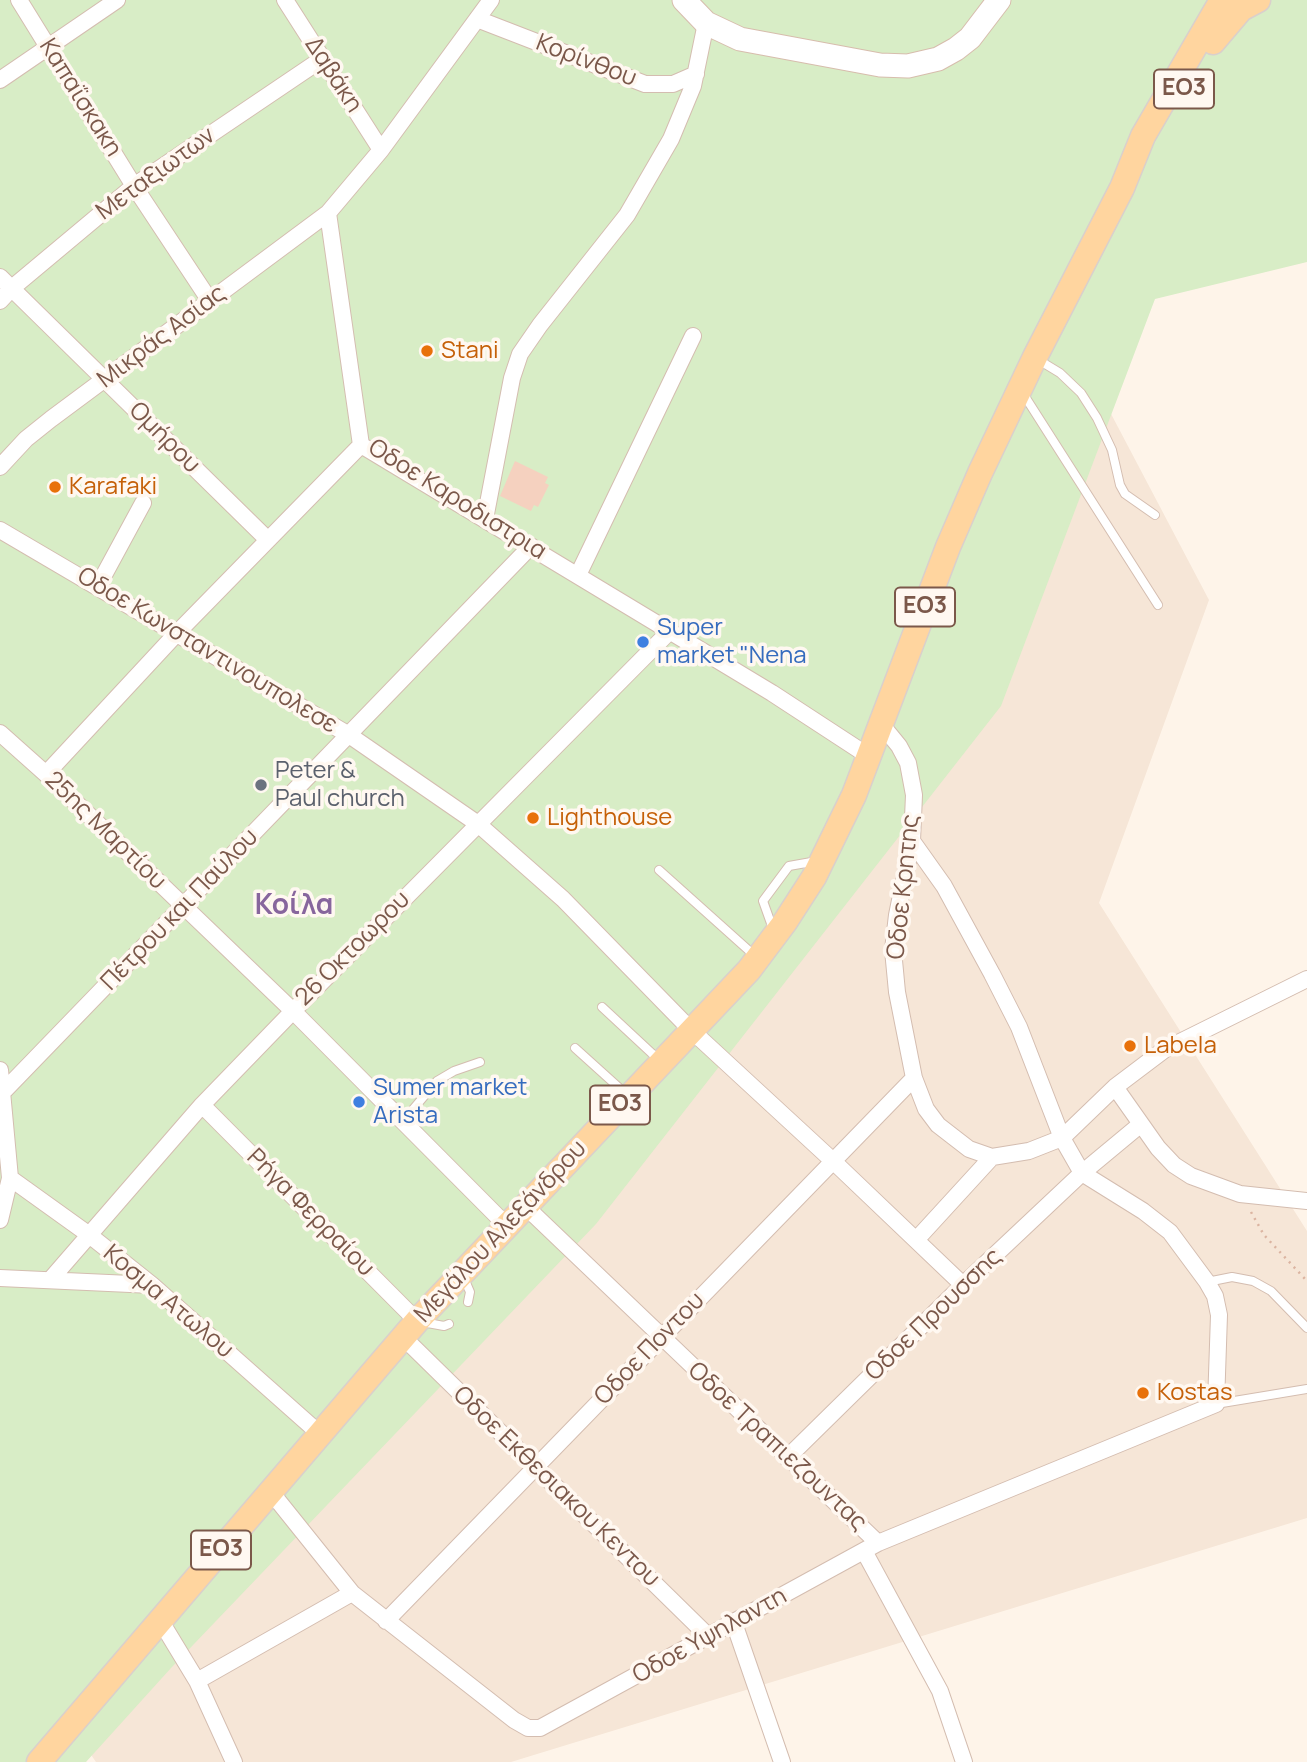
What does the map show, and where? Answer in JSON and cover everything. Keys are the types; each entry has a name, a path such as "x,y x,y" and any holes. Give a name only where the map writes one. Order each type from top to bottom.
{"main road":[{"path":"684,0 706,23 727,35 880,65 908,66 938,59 956,49 970,38 999,0"},
{"name":"ΕΟ3","path":"1035,357 1122,188 1143,136 1222,0"},
{"name":"ΕΟ3","path":"1122,188 1154,142 1219,32 1241,9 1258,0"},
{"name":"Μεγάλου Αλεξάνδρου","path":"47,1758 160,1620 410,1329 691,1030 775,935 823,859 870,757 948,547 1035,357"}],"street":[{"name":"Καπαΐσκακη","path":"19,0 134,186 210,302"},
{"path":"0,80 117,0"},
{"name":"Δαβάκη","path":"285,0 382,150"},
{"path":"328,213 382,150 492,0"},
{"name":"Κορίνθου","path":"477,19 645,84 673,84 696,74"},
{"path":"485,519 512,378 520,354 540,324 627,215 671,139 696,74 706,23"},
{"name":"Μεταξιωτων","path":"0,301 6,283 134,186 321,59"},
{"name":"Oδοε Καροδιστρια","path":"328,213 361,444 772,693 870,757"},
{"name":"Μικράς Ασίας","path":"0,467 26,439 328,213"},
{"name":"Ομήρου","path":"6,283 268,540"},
{"path":"578,575 693,336"},
{"path":"46,774 177,633 361,444"},
{"path":"98,586 143,503"},
{"name":"Oδοε Κωνσταντινουπολεσε","path":"0,530 349,735 478,824 563,899 691,1030 962,1285"},
{"name":"Πέτρου και Παύλου","path":"3,1092 531,546"},
{"name":"26 Οκτοωρου","path":"51,1279 202,1105 669,632"},
{"name":"Oδοε Κρητης","path":"881,724 899,746 908,763 914,795 912,841 893,950 897,992 914,1078 926,1109 938,1125 970,1149 992,1157"},
{"name":"25ης Μαρτίου","path":"0,733 293,1011 507,1226"},
{"path":"912,841 944,886 992,974 1019,1027 1062,1138 1082,1173 1143,1211 1170,1232 1207,1282 1219,1315 1216,1404"},
{"path":"916,1240 992,1157 1029,1151 1062,1138 1115,1087 1164,1051 1307,979"},
{"path":"0,1070 10,1178 0,1220"},
{"name":"Oδοε Ποντου","path":"386,1621 914,1078"},
{"path":"1115,1087 1158,1148 1174,1165 1209,1184 1240,1194 1307,1202"},
{"name":"Ρήγα Φερραίου","path":"202,1105 410,1329"},
{"name":"Oδοε Προυσσης","path":"787,1458 962,1285 1082,1173 1140,1124"},
{"name":"Κοσμα Ατωλου","path":"10,1178 88,1234 152,1285 320,1434"},
{"name":"Oδοε Τραπιεζουντας","path":"525,1206 787,1458 871,1547 940,1691 964,1762"},
{"path":"0,1278 152,1285"},
{"name":"Oδοε Εκθεσιακου Κεντου","path":"410,1329 536,1467 709,1637"},
{"name":"Oδοε Υψηλαντη","path":"271,1492 352,1593 514,1720 527,1728 540,1728 871,1547 1216,1404"},
{"path":"197,1681 352,1593"},
{"path":"160,1620 197,1681 234,1762"},
{"path":"734,1623 782,1762"}],"lane":[{"path":"1035,357 1060,373 1081,394 1097,418 1112,450 1120,485 1125,494 1155,515"},
{"path":"1020,389 1158,605"},
{"path":"659,870 757,958"},
{"path":"602,1007 661,1062"},
{"path":"575,1048 629,1096"},
{"path":"403,1121 438,1081 454,1071 480,1062"},
{"path":"462,1274 470,1292 468,1301"},
{"path":"1207,1282 1232,1277 1253,1281 1271,1291 1307,1328"},
{"path":"410,1329 449,1324"},
{"path":"1216,1404 1307,1389"}],"path":[{"path":"1240,1194 1264,1235 1307,1281"}],"shaded area":[{"path":"0,0 1079,353 1209,600 1099,903 1307,1231 1307,1518 511,1762 96,1762 0,1623"}],"green space":[{"path":"0,0 1307,0 1307,262 1155,299 1001,706 596,1224 171,1668 86,1762 0,1762"}],"building":[{"path":"515,461 548,477 545,483 549,485 538,507 534,505 531,511 500,496"}],"place":[{"name":"Stani","path":"427,351"},
{"name":"Karafaki","path":"55,487"},
{"name":"Super market \"Nena","path":"643,642"},
{"name":"Peter & Paul church","path":"261,785"},
{"name":"Lighthouse","path":"533,818"},
{"name":"Labela","path":"1130,1046"},
{"name":"Sumer market Arista","path":"359,1102"},
{"name":"Kostas","path":"1143,1393"}],"district":[{"name":"Κοίλα","path":"294,906"}]}
